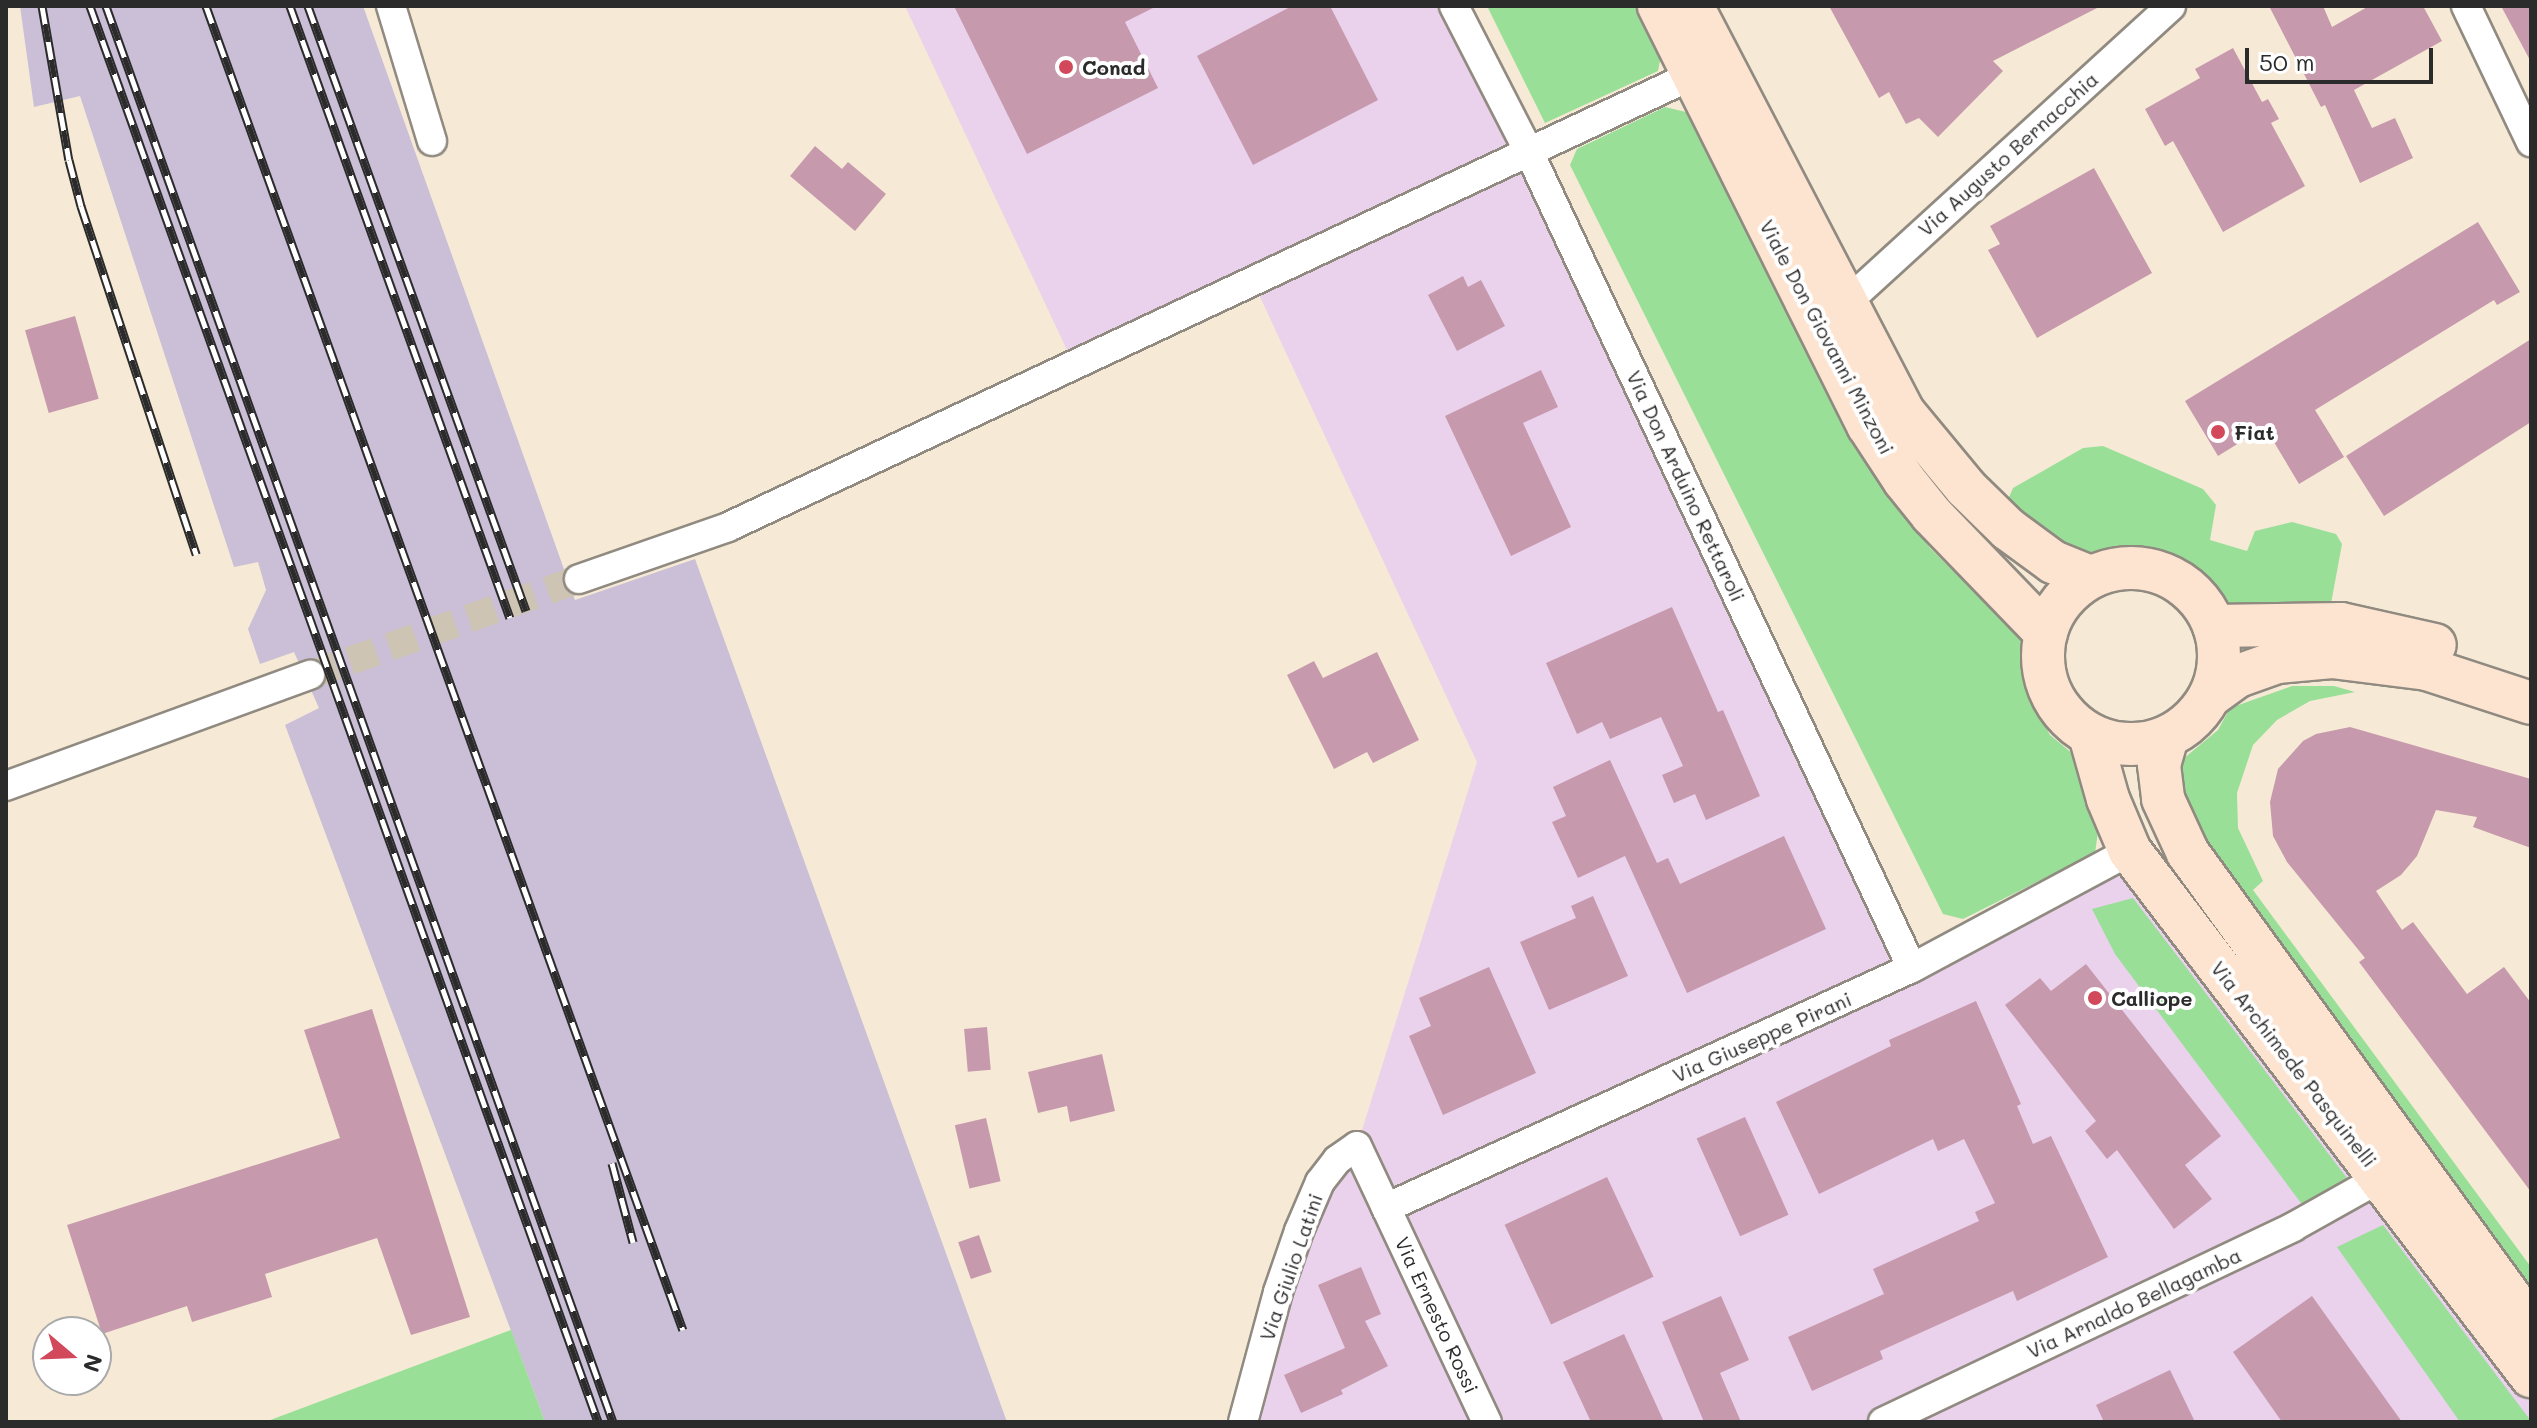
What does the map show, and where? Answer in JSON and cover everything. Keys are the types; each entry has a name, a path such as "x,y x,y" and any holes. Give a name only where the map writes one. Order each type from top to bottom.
{"main road":[{"name":"Viale Don Giovanni Minzoni","path":"1659,6 1868,425 1904,480 1932,515 2046,633"},
{"name":"Viale Don Giovanni Minzoni","path":"1692,6 1904,413 1966,488 2008,529 2053,562 2090,577"},
{"path":"2210,696 2219,661 2214,626 2199,600 2176,580 2149,569 2119,568 2090,577 2062,601 2046,633 2043,663 2050,692 2067,717 2090,735 2129,745 2167,737 2192,720 2210,696 2238,676 2277,662 2332,657 2427,669 2531,703"},
{"path":"2214,626 2341,624 2415,638 2531,677"},
{"name":"Via Archimede Pasquinelli","path":"2090,735 2108,799 2130,851 2531,1376"},
{"name":"Via Archimede Pasquinelli","path":"2167,737 2159,765 2163,799 2188,853 2531,1326"}],"street":[{"path":"391,6 432,141"},
{"name":"Via Don Arduino Rettaroli","path":"1454,6 1529,152 1912,968"},
{"name":"Via Augusto Bernacchia","path":"1846,303 2171,6"},
{"path":"2466,6 2531,142"},
{"path":"579,579 728,527 1693,75"},
{"path":"6,786 310,675"},
{"name":"Via Giuseppe Pirani","path":"1386,1208 1912,968 2130,851"},
{"name":"Via Giulio Latini","path":"1243,1422 1278,1292 1320,1182 1337,1160 1357,1146 1386,1208"},
{"name":"Via Arnaldo Bellagamba","path":"1883,1422 2293,1227 2382,1177"},
{"name":"Via Ernesto Rossi","path":"1386,1208 1487,1422"}],"shaded area":[{"path":"20,6 363,6 575,600 695,559 1007,1422 545,1422 285,725 319,708 294,652 260,664 248,629 266,590 258,562 234,567 80,96 34,107"},
{"path":"905,6 1454,6 1912,968 2130,851 2531,1379 2531,1422 1243,1422 1299,1231 1357,1146 1477,762 1253,282 1074,365"}],"green space":[{"path":"1487,6 1636,6 1661,55 1658,71 1545,123"},
{"path":"1665,107 1690,113 1862,454 1930,548 2027,644 2024,670 2032,700 2050,735 2084,763 2098,832 2095,853 1963,919 1943,914 1570,165 1577,149"},
{"path":"2103,446 2203,489 2216,505 2210,540 2247,551 2255,531 2292,522 2336,534 2342,544 2330,609 2215,606 2190,577 2160,563 2121,561 2088,570 2006,504 2013,488 2083,448"},
{"path":"2292,686 2334,686 2355,692 2310,701 2277,720 2253,745 2237,793 2238,828 2263,881 2253,890 2531,1267 2531,1307 2212,877 2176,778 2183,759 2218,730 2230,708"},
{"path":"2133,898 2350,1182 2304,1207 2115,954 2092,909"},
{"path":"2383,1225 2531,1422 2460,1422 2337,1247"},
{"path":"511,1330 545,1422 265,1422"}],"building":[{"name":"Conad","path":"954,6 1157,6 1125,22 1158,88 1027,154"},
{"path":"1292,6 1330,6 1378,100 1253,165 1197,56"},
{"path":"1829,6 2101,6 1993,61 2003,71 1938,137 1919,118 1906,124 1889,92 1879,98"},
{"path":"2269,6 2323,6 2332,27 2369,6 2423,6 2442,41 2354,90 2372,128 2395,118 2413,158 2360,183 2325,105 2321,107"},
{"path":"2501,6 2531,6 2531,62"},
{"path":"2233,48 2262,102 2268,99 2279,119 2271,123 2305,186 2223,232 2173,141 2165,146 2145,109 2200,78 2195,69"},
{"path":"815,146 842,169 848,162 886,194 855,231 790,176"},
{"path":"2094,168 2152,273 2037,338 1988,250 2000,244 1990,226"},
{"path":"2478,222 2520,292 2497,305 2494,300 2315,410 2344,457 2299,484 2265,427 2218,456 2185,401"},
{"path":"1463,276 1468,287 1481,280 1505,326 1457,351 1428,295"},
{"path":"75,316 99,399 49,413 25,330"},
{"path":"2531,339 2531,422 2384,516 2346,456"},
{"path":"1541,370 1558,407 1523,423 1571,527 1511,556 1445,416"},
{"path":"1672,607 1718,712 1723,710 1760,796 1706,820 1695,794 1674,803 1662,775 1683,766 1661,717 1610,739 1602,722 1577,734 1546,663"},
{"path":"1377,652 1419,740 1373,763 1367,752 1334,769 1287,675 1314,661 1323,678"},
{"path":"2350,727 2531,779 2531,848 2473,827 2477,817 2436,810 2417,856 2401,875 2376,891 2402,930 2413,922 2467,994 2504,967 2531,1003 2531,1192 2359,962 2365,958 2287,862 2273,836 2270,802 2278,769 2303,741 2316,734"},
{"path":"1610,760 1657,863 1668,858 1680,884 1784,836 1826,929 1687,993 1625,856 1578,878 1552,822 1566,816 1553,787"},
{"path":"1593,896 1628,976 1549,1010 1520,942 1576,918 1571,906"},
{"path":"2086,964 2221,1136 2185,1165 2212,1199 2174,1229 2117,1150 2107,1159 2085,1131 2096,1121 2005,1005 2040,978 2051,991"},
{"path":"1489,967 1536,1073 1443,1115 1409,1036 1431,1026 1419,998"},
{"path":"1976,1001 2021,1104 2017,1106 2033,1144 2051,1136 2108,1257 2017,1301 2013,1291 1880,1351 1883,1359 1812,1391 1788,1337 1884,1294 1873,1269 1979,1221 1975,1212 1995,1203 1964,1139 1938,1151 1933,1139 1819,1194 1776,1102 1891,1046 1889,1040"},
{"path":"372,1009 470,1317 411,1335 377,1238 265,1274 272,1297 192,1322 187,1306 112,1331 112,1316 96,1316 67,1225 340,1138 304,1030"},
{"path":"987,1027 991,1070 968,1072 964,1029"},
{"path":"1102,1054 1115,1111 1070,1122 1067,1106 1038,1113 1028,1072"},
{"path":"1745,1117 1789,1215 1740,1236 1697,1139"},
{"path":"986,1118 1001,1181 969,1189 955,1125"},
{"path":"1607,1177 1653,1277 1551,1324 1505,1225"},
{"path":"979,1235 992,1272 971,1279 958,1242"},
{"path":"1361,1267 1381,1314 1365,1321 1388,1366 1341,1390 1343,1394 1301,1413 1284,1375 1345,1348 1318,1285"},
{"path":"1721,1296 1749,1360 1720,1373 1741,1422 1704,1422 1662,1322"},
{"path":"2312,1296 2402,1422 2282,1422 2233,1352"},
{"path":"1624,1334 1664,1422 1591,1422 1563,1362"},
{"path":"2170,1370 2195,1422 2104,1422 2096,1405"}],"tunnel":[{"path":"310,675 579,579"}],"railway":[{"path":"42,6 69,160 81,206 196,554"},
{"path":"90,6 598,1422"},
{"path":"106,6 613,1422"},
{"path":"206,6 683,1330"},
{"path":"290,6 510,618"},
{"path":"308,6 526,611"},
{"path":"612,1163 633,1242"}],"place":[{"name":"Conad","path":"1066,67"},
{"name":"Fiat","path":"2218,432"},
{"name":"Calliope","path":"2095,998"}]}
